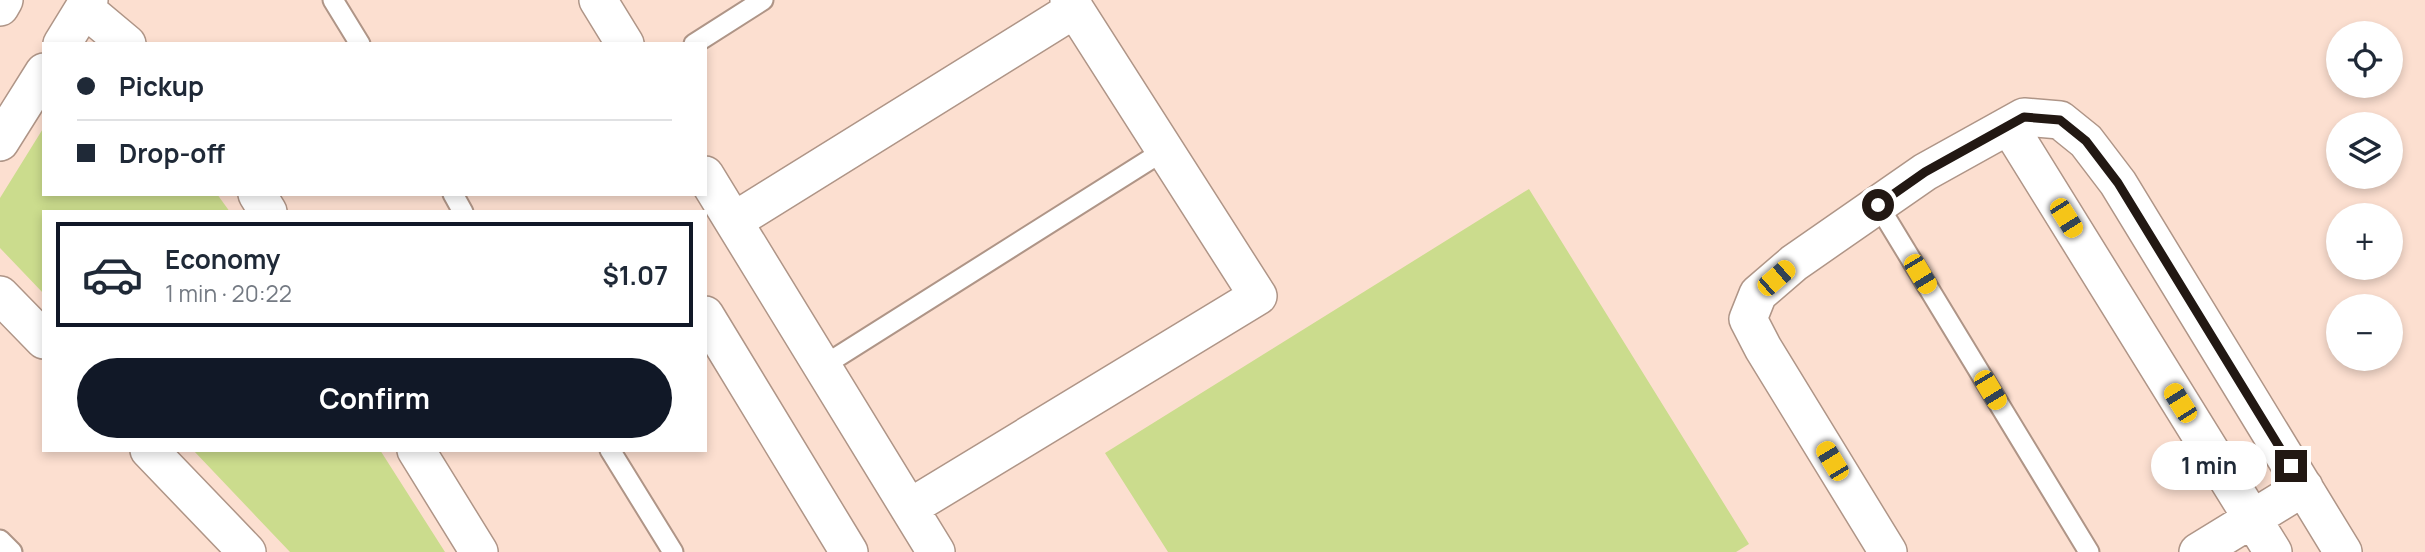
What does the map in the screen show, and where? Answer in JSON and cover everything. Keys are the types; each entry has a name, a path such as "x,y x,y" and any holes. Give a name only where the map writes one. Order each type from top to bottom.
{"street":[{"path":"0,7 4,0"},
{"path":"598,0 624,42"},
{"path":"63,42 87,4 125,42"},
{"path":"734,221 1072,4 1258,296 909,508"},
{"path":"0,142 42,75"},
{"path":"1888,552 1748,319 1758,293 1794,263 1925,172 2024,117 2060,120 2086,141 2118,183 2343,552"},
{"path":"2009,126 2273,552"},
{"path":"707,178 936,552"},
{"path":"0,295 42,338"},
{"path":"707,318 849,552"},
{"path":"151,452 247,552"},
{"path":"420,452 479,552"},
{"path":"2198,552 2304,487"}],"lane":[{"path":"333,0 359,42"},
{"path":"697,42 763,0"},
{"path":"822,366 1165,149"},
{"path":"1878,205 2089,552"},
{"path":"611,452 673,552"},
{"path":"0,540 12,552"}],"green space":[{"path":"42,130 42,196 218,196 229,210 42,210 42,292 0,248 0,198"},
{"path":"1529,189 1749,544 1736,552 1168,552 1105,453"},
{"path":"195,452 381,452 445,552 290,552"}],"route":[{"path":"1878,205 1925,172 2024,117 2060,120 2086,141 2118,183 2291,466"}]}
